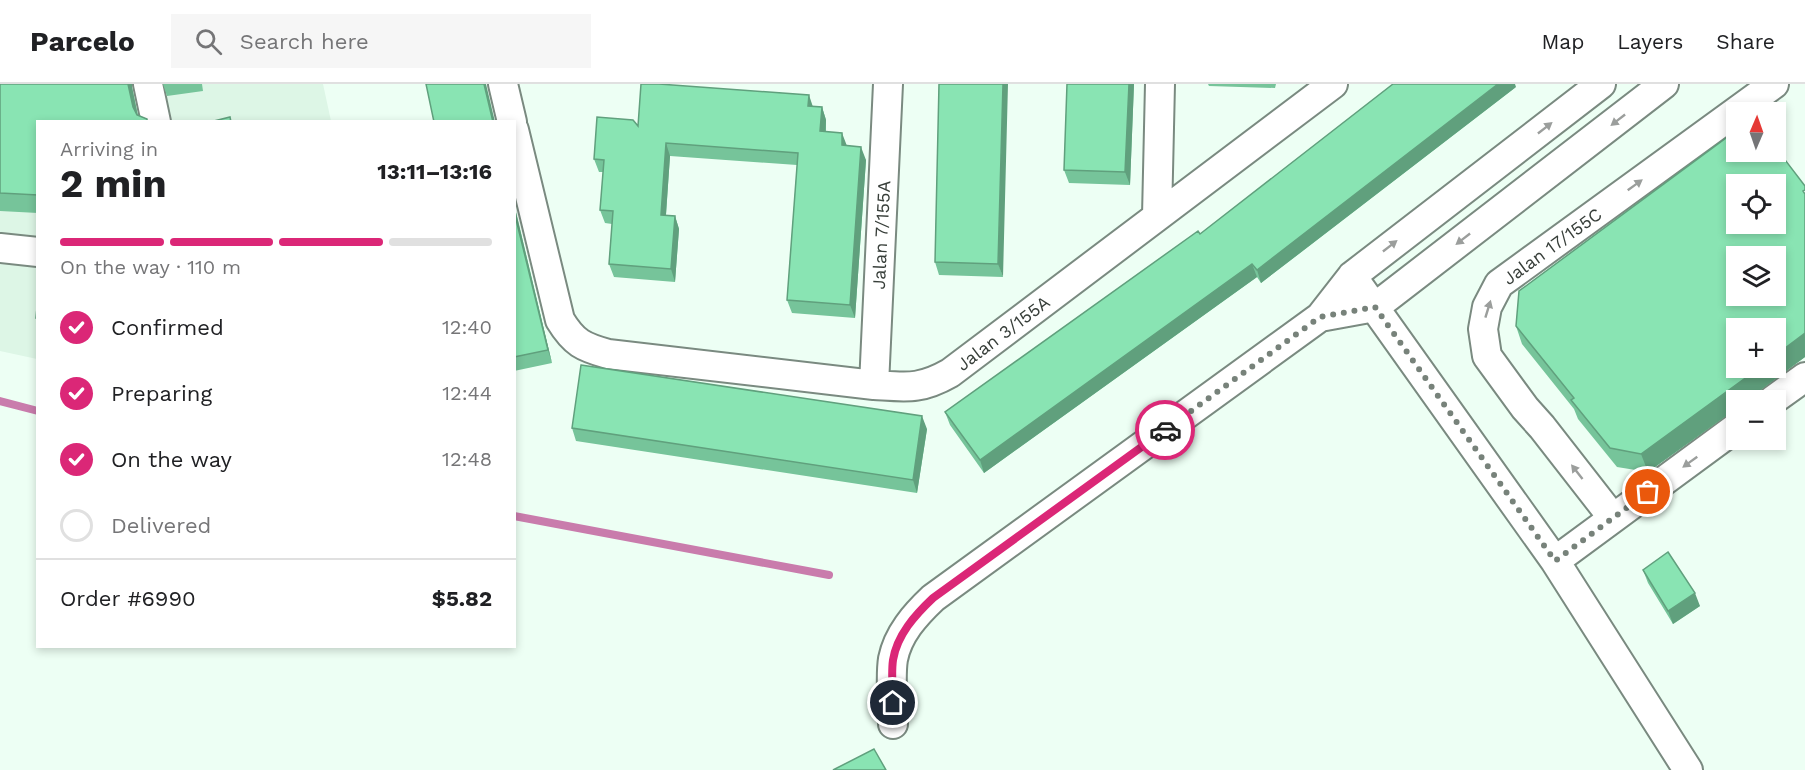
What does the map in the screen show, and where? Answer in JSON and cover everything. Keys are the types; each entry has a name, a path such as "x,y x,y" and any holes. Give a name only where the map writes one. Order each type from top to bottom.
{"street":[{"path":"148,84 156,120"},
{"path":"503,84 512,120"},
{"name":"Jalan 7/155A","path":"874,385 888,84"},
{"path":"1157,216 1160,84"},
{"name":"Jalan 3/155A","path":"516,138 560,320 570,336 585,347 608,354 874,385 914,387 931,384 950,373 1333,84"},
{"path":"894,724 893,660 901,637 914,616 933,598 1320,317 1352,276 1602,84"},
{"path":"1320,317 1375,307 1664,84"},
{"name":"Jalan 17/155C","path":"1613,518 1525,408 1487,356 1483,329 1487,307 1499,284 1774,84"},
{"path":"0,248 36,252"},
{"path":"1352,276 1555,561 1688,770"},
{"path":"1786,391 1805,377"},
{"path":"1555,561 1726,435"}],"shaded area":[{"path":"0,84 323,84 331,120 36,120 36,359 0,351"}],"building":[{"path":"0,84 128,84 137,115 147,120 36,120 36,195 0,193"},
{"path":"426,84 484,84 493,120 434,120"},
{"path":"641,84 809,95 808,106 822,107 820,131 842,133 842,145 861,147 850,305 787,300 798,153 666,143 661,215 675,216 671,269 609,264 613,211 600,210 604,160 594,159 597,117 633,120 638,126"},
{"path":"939,84 1003,84 998,264 935,262"},
{"path":"1067,84 1129,84 1125,172 1064,170"},
{"path":"1393,84 1498,84 1257,270 1252,264 980,460 945,412 1198,231 1200,234"},
{"path":"1726,138 1726,162 1786,161 1805,186 1803,191 1805,194 1805,333 1786,347 1786,318 1726,318 1726,378 1745,378 1641,454 1610,448 1571,400 1574,398 1516,326 1519,291"},
{"path":"516,219 548,350 516,357"},
{"path":"581,365 922,416 913,480 572,428"},
{"path":"1668,552 1695,593 1668,611 1643,570"},
{"path":"874,749 886,770 833,770"}],"waterway":[{"path":"0,401 36,410"},
{"path":"516,516 829,575"}],"way so far":[{"path":"1165,430 1320,317 1375,307 1555,561 1648,492"}],"route":[{"path":"893,703 893,660 901,637 914,616 933,598 1165,430"}]}
